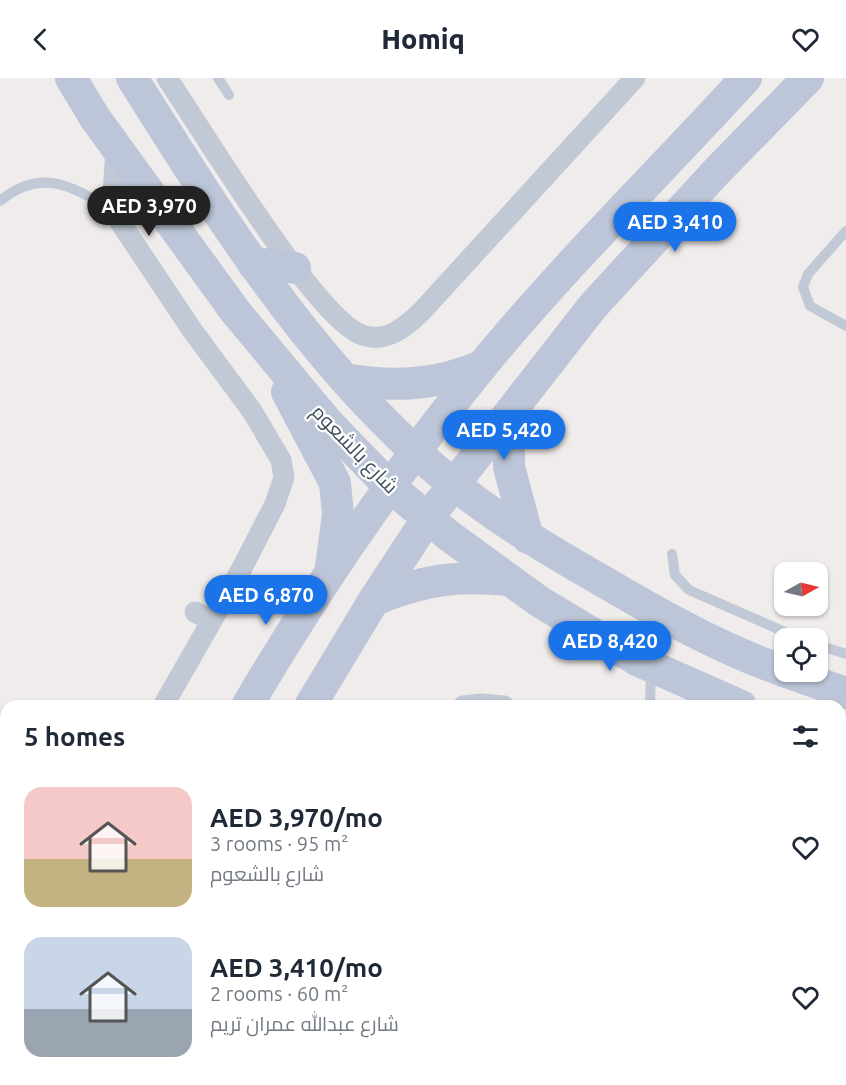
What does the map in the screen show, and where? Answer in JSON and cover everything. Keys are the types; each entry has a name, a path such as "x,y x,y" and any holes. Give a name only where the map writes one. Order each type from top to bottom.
{"street":[{"name":"شارع بالشعوم","path":"71,78 116,148 195,258 276,364 389,486 427,519 540,602 651,666 696,699"},
{"name":"شارع بالشعوم","path":"132,78 226,227 302,330 345,379 416,452 453,484 528,538 647,607 774,664"},
{"path":"168,78 295,268 342,323 363,336 384,336 403,330 635,78"},
{"path":"251,700 294,627 389,486 482,366 746,78"},
{"path":"318,700 374,600 427,519 593,306 718,170 808,78"},
{"path":"116,148 112,210 192,330 252,411 281,460 284,477 275,504 234,564 203,616 166,700"},
{"path":"254,265 271,264 295,268"},
{"path":"276,364 298,417 335,483 338,514 330,574"},
{"path":"345,379 376,385 408,386 459,376 482,366"},
{"path":"516,406 509,439 508,467 528,538"},
{"path":"374,600 405,587 457,577 510,580"},
{"name":"شارع بالشعوم","path":"818,682 846,693"}],"lane":[{"path":"218,78 229,95"},
{"path":"0,201 24,185 54,183 70,186 112,210"},
{"path":"846,231 808,274 803,287 810,306 846,326"},
{"path":"672,554 675,575 689,590 776,628"},
{"path":"828,648 846,654"},
{"path":"650,700 651,666"}]}
